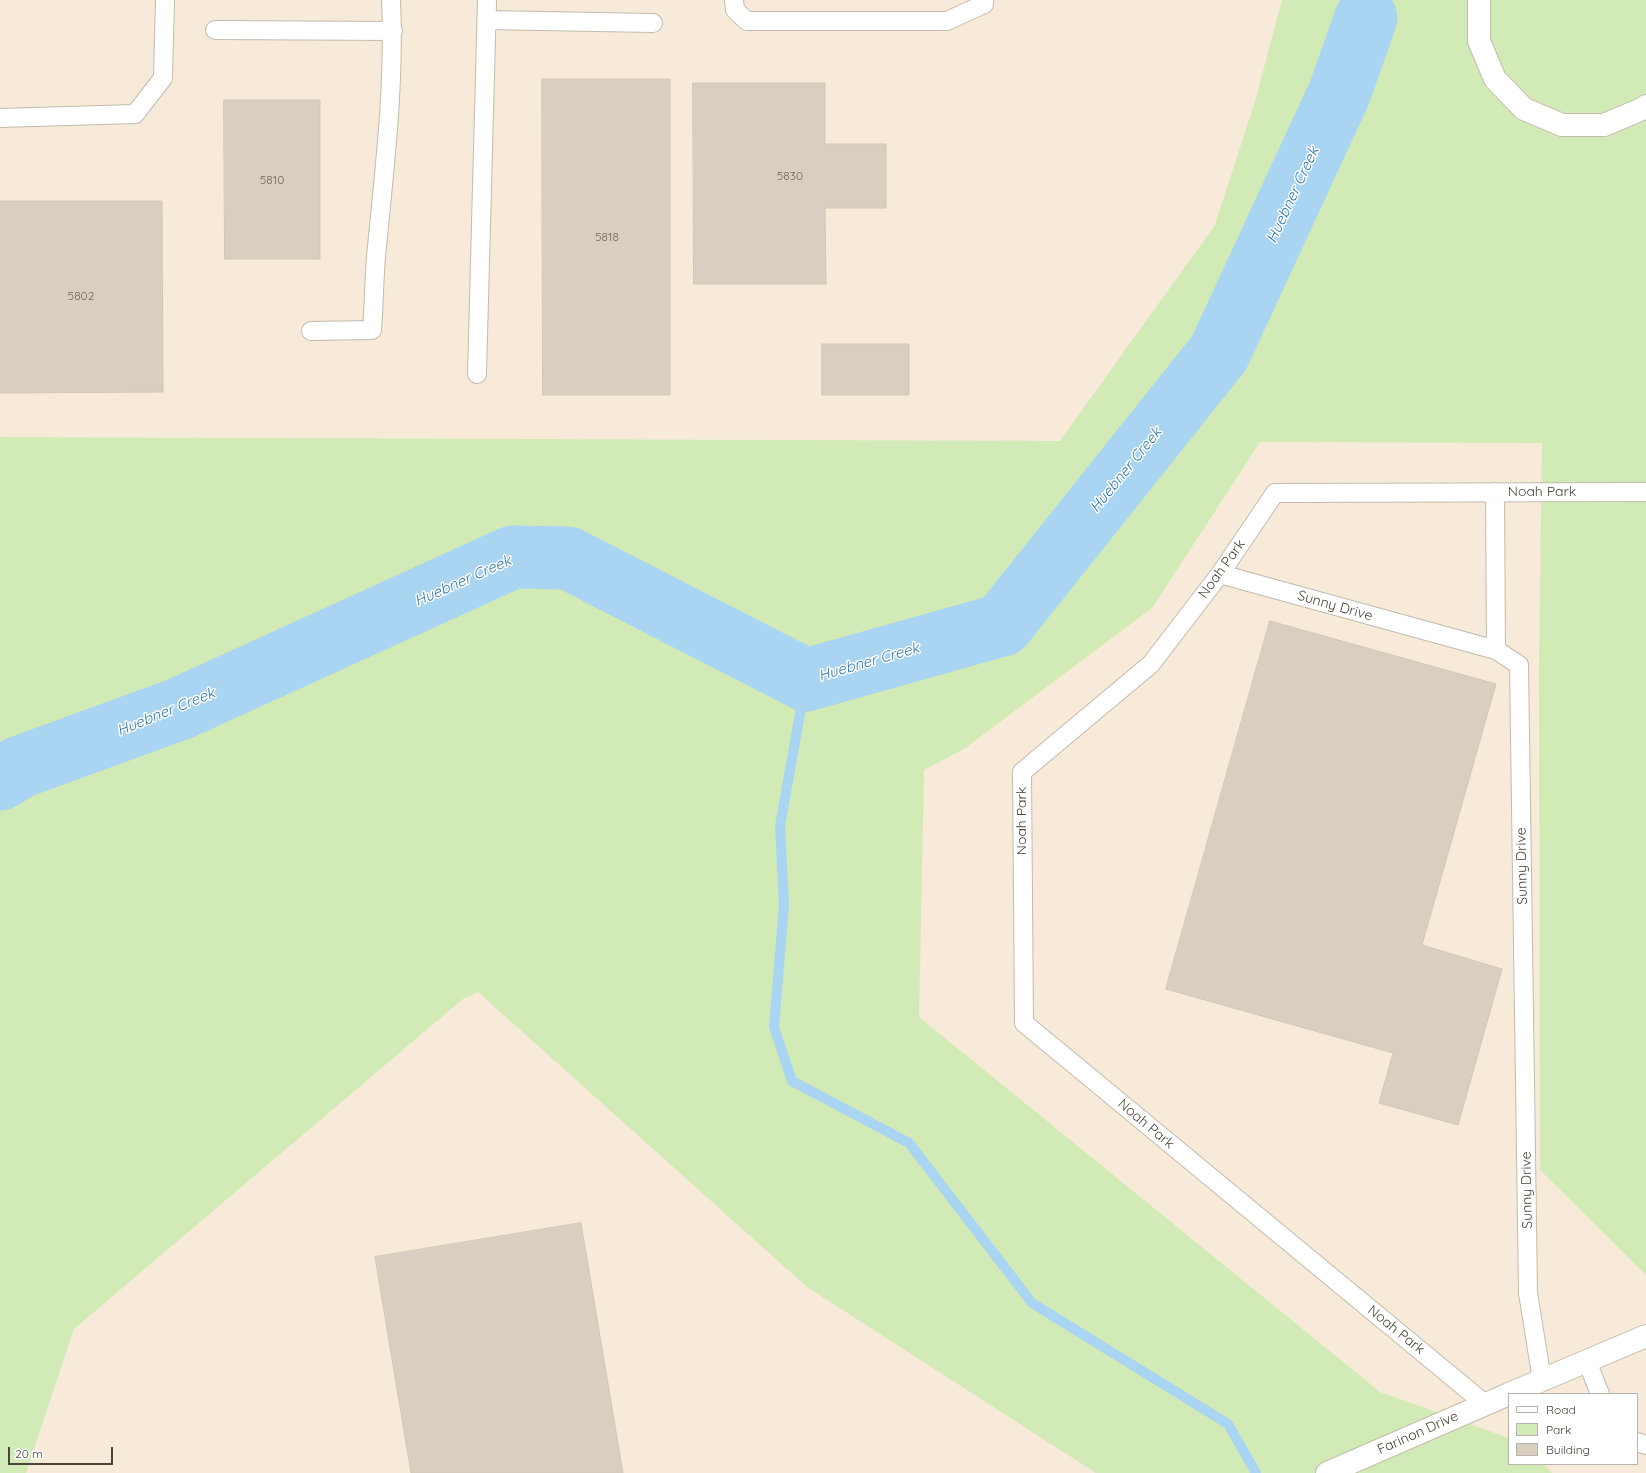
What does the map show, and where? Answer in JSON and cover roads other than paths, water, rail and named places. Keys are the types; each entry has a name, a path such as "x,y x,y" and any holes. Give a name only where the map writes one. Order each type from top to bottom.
{"street":[{"path":"1479,0 1479,42 1495,79 1524,109 1562,125 1604,125 1642,110 1646,106"},
{"name":"Farinon Drive","path":"1511,1393 1646,1336"},
{"name":"Farinon Drive","path":"1327,1473 1508,1394"}],"lane":[{"path":"0,118 135,114 162,78 165,0"},
{"path":"311,331 372,330 376,259 387,141 393,31 391,0"},
{"path":"477,374 486,0"},
{"path":"734,0 735,10 747,21 947,21 984,4 984,0"},
{"path":"486,20 653,23"},
{"path":"215,30 393,31"},
{"path":"1495,492 1496,650"},
{"name":"Noah Park","path":"1486,1404 1024,1023 1022,772 1151,664 1220,574 1275,493 1646,492"},
{"name":"Sunny Drive","path":"1220,574 1496,650 1519,665 1528,1293 1542,1380"},
{"path":"1587,1361 1600,1393"}],"waterway":[{"name":"Huebner Creek","path":"0,779 20,767 179,709 513,557 568,558 806,680 1002,625 1219,353 1339,94 1366,18"},
{"path":"806,680 780,826 784,905 774,1027 792,1081 909,1143 1032,1303 1228,1424 1256,1473"}]}
